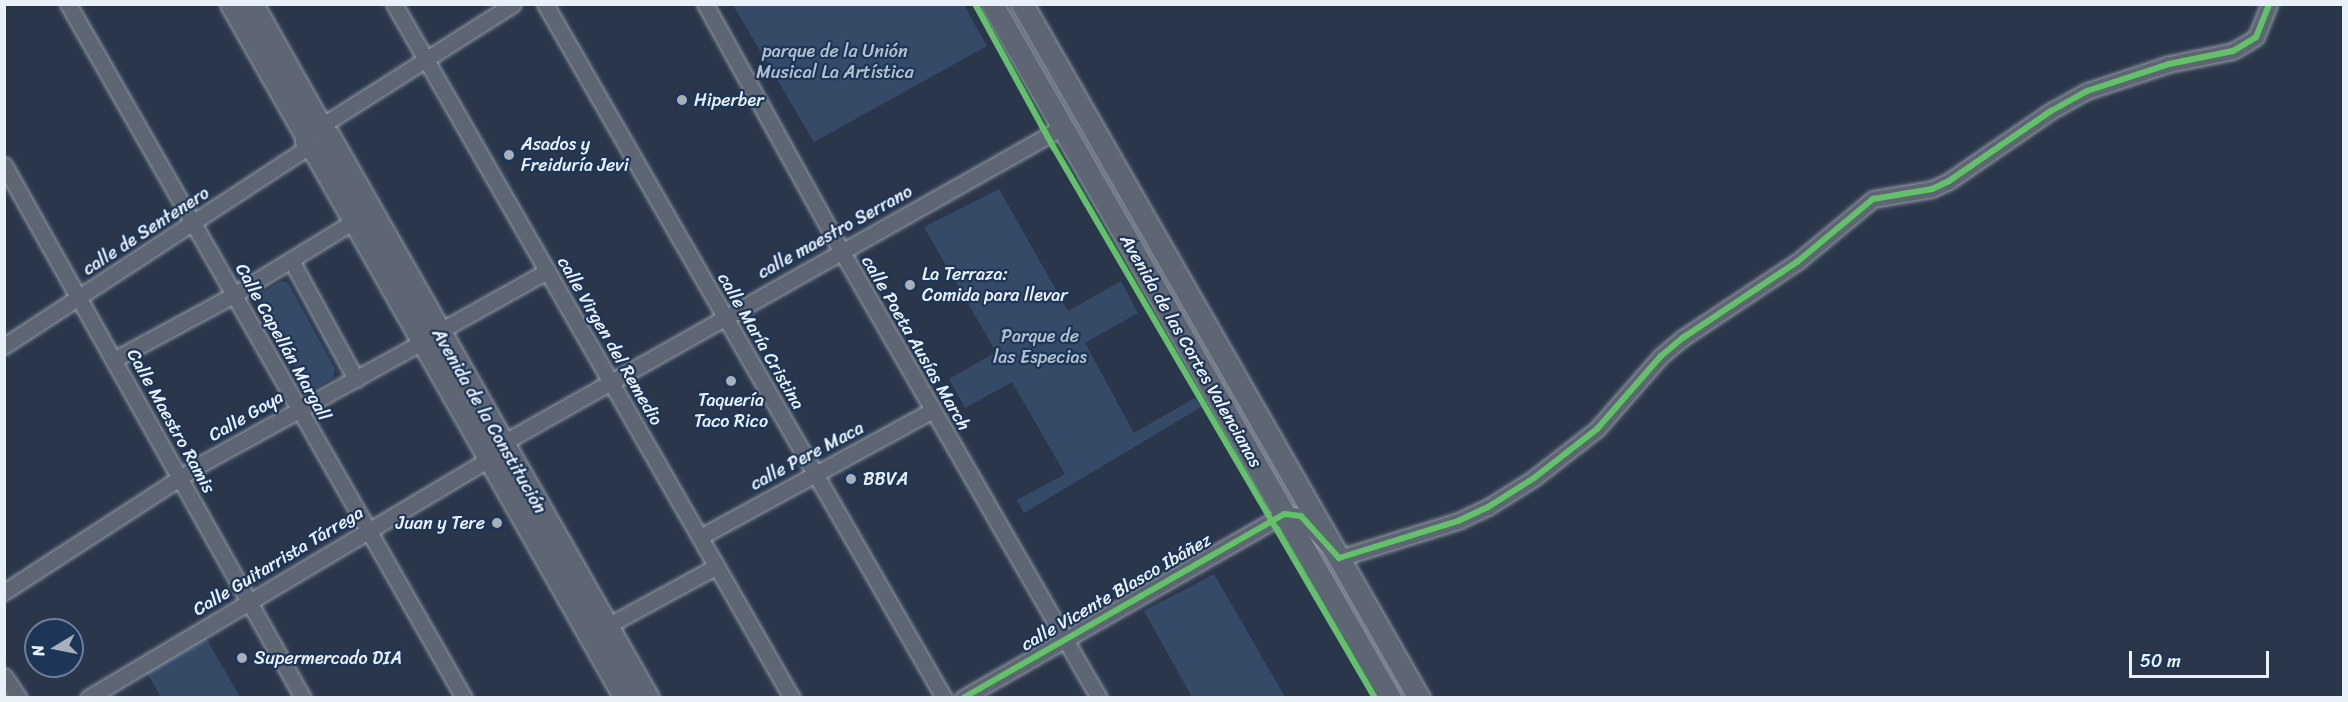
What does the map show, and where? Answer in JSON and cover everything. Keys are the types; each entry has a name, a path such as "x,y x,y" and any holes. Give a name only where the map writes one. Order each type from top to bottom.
{"street":[{"name":"Calle Capellán Margall","path":"68,4 235,294 366,532 464,698"},
{"name":"Avenida de la Constitución","path":"231,4 317,140 495,451 625,698"},
{"name":"Avenida de la Constitución","path":"252,4 354,221 430,337"},
{"name":"calle Virgen del Remedio","path":"394,4 792,698"},
{"name":"calle de Sentenero","path":"4,346 317,140 426,60 513,4"},
{"name":"calle María Cristina","path":"545,4 944,698"},
{"name":"calle Poeta Ausías March","path":"705,4 842,252 1099,698"},
{"name":"Avenida de las Cortes Valencianas","path":"992,4 1390,698"},
{"name":"Avenida de las Cortes Valencianas","path":"1022,4 1419,698"},
{"path":"1284,514 1301,516 1339,558 1458,521 1534,478 1598,429 1661,356 1797,262 1873,199 1932,189 1949,181 2051,111 2087,91 2169,64 2233,51 2256,37 2270,4"},
{"name":"calle maestro Serrano","path":"495,451 724,316 1063,127"},
{"name":"Calle Maestro Ramis","path":"4,165 115,359 247,601 303,698"},
{"path":"115,359 235,294 354,221"},
{"path":"291,260 356,379"},
{"name":"Calle Goya","path":"4,592 181,478 298,408 356,379 547,271"},
{"name":"calle Pere Maca","path":"700,537 933,410"},
{"name":"Avenida de la Constitución","path":"495,451 607,626 648,698"},
{"name":"Calle Guitarrista Tárrega","path":"88,698 366,532 495,451"},
{"name":"calle Vicente Blasco Ibáñez","path":"963,698 1284,514"},
{"path":"607,626 717,566"},
{"path":"4,676 20,698"}],"green space":[{"name":"parque de la Unión Musical La Artística","path":"733,5 964,5 987,46 814,142"},
{"name":"Parque de las Especias","path":"999,189 1068,311 1121,281 1138,313 1085,343 1134,433 1195,398 1201,407 1024,513 1017,500 1065,474 1012,382 965,408 949,379 996,352 924,227"},
{"path":"281,281 288,283 335,369 333,378 315,388 304,384 258,300 262,293"},
{"path":"1214,574 1285,697 1192,697 1144,611"},
{"path":"206,638 240,697 161,697 146,671"}],"cycle path":[{"path":"975,4 1054,148 1375,698"},
{"path":"963,698 1284,514 1301,516 1339,558 1458,521 1488,507 1534,478 1597,429 1661,356 1684,337 1797,262 1873,199 1932,189 1949,181 2051,111 2087,91 2169,64 2233,51 2256,37 2269,4"}],"place":[{"name":"Hiperber","path":"682,100"},
{"name":"Asados y Freiduría Jevi","path":"509,155"},
{"name":"La Terraza: Comida para llevar","path":"910,285"},
{"name":"Taquería Taco Rico","path":"731,381"},
{"name":"BBVA","path":"851,479"},
{"name":"Juan y Tere","path":"497,523"},
{"name":"Supermercado DIA","path":"242,658"}]}
